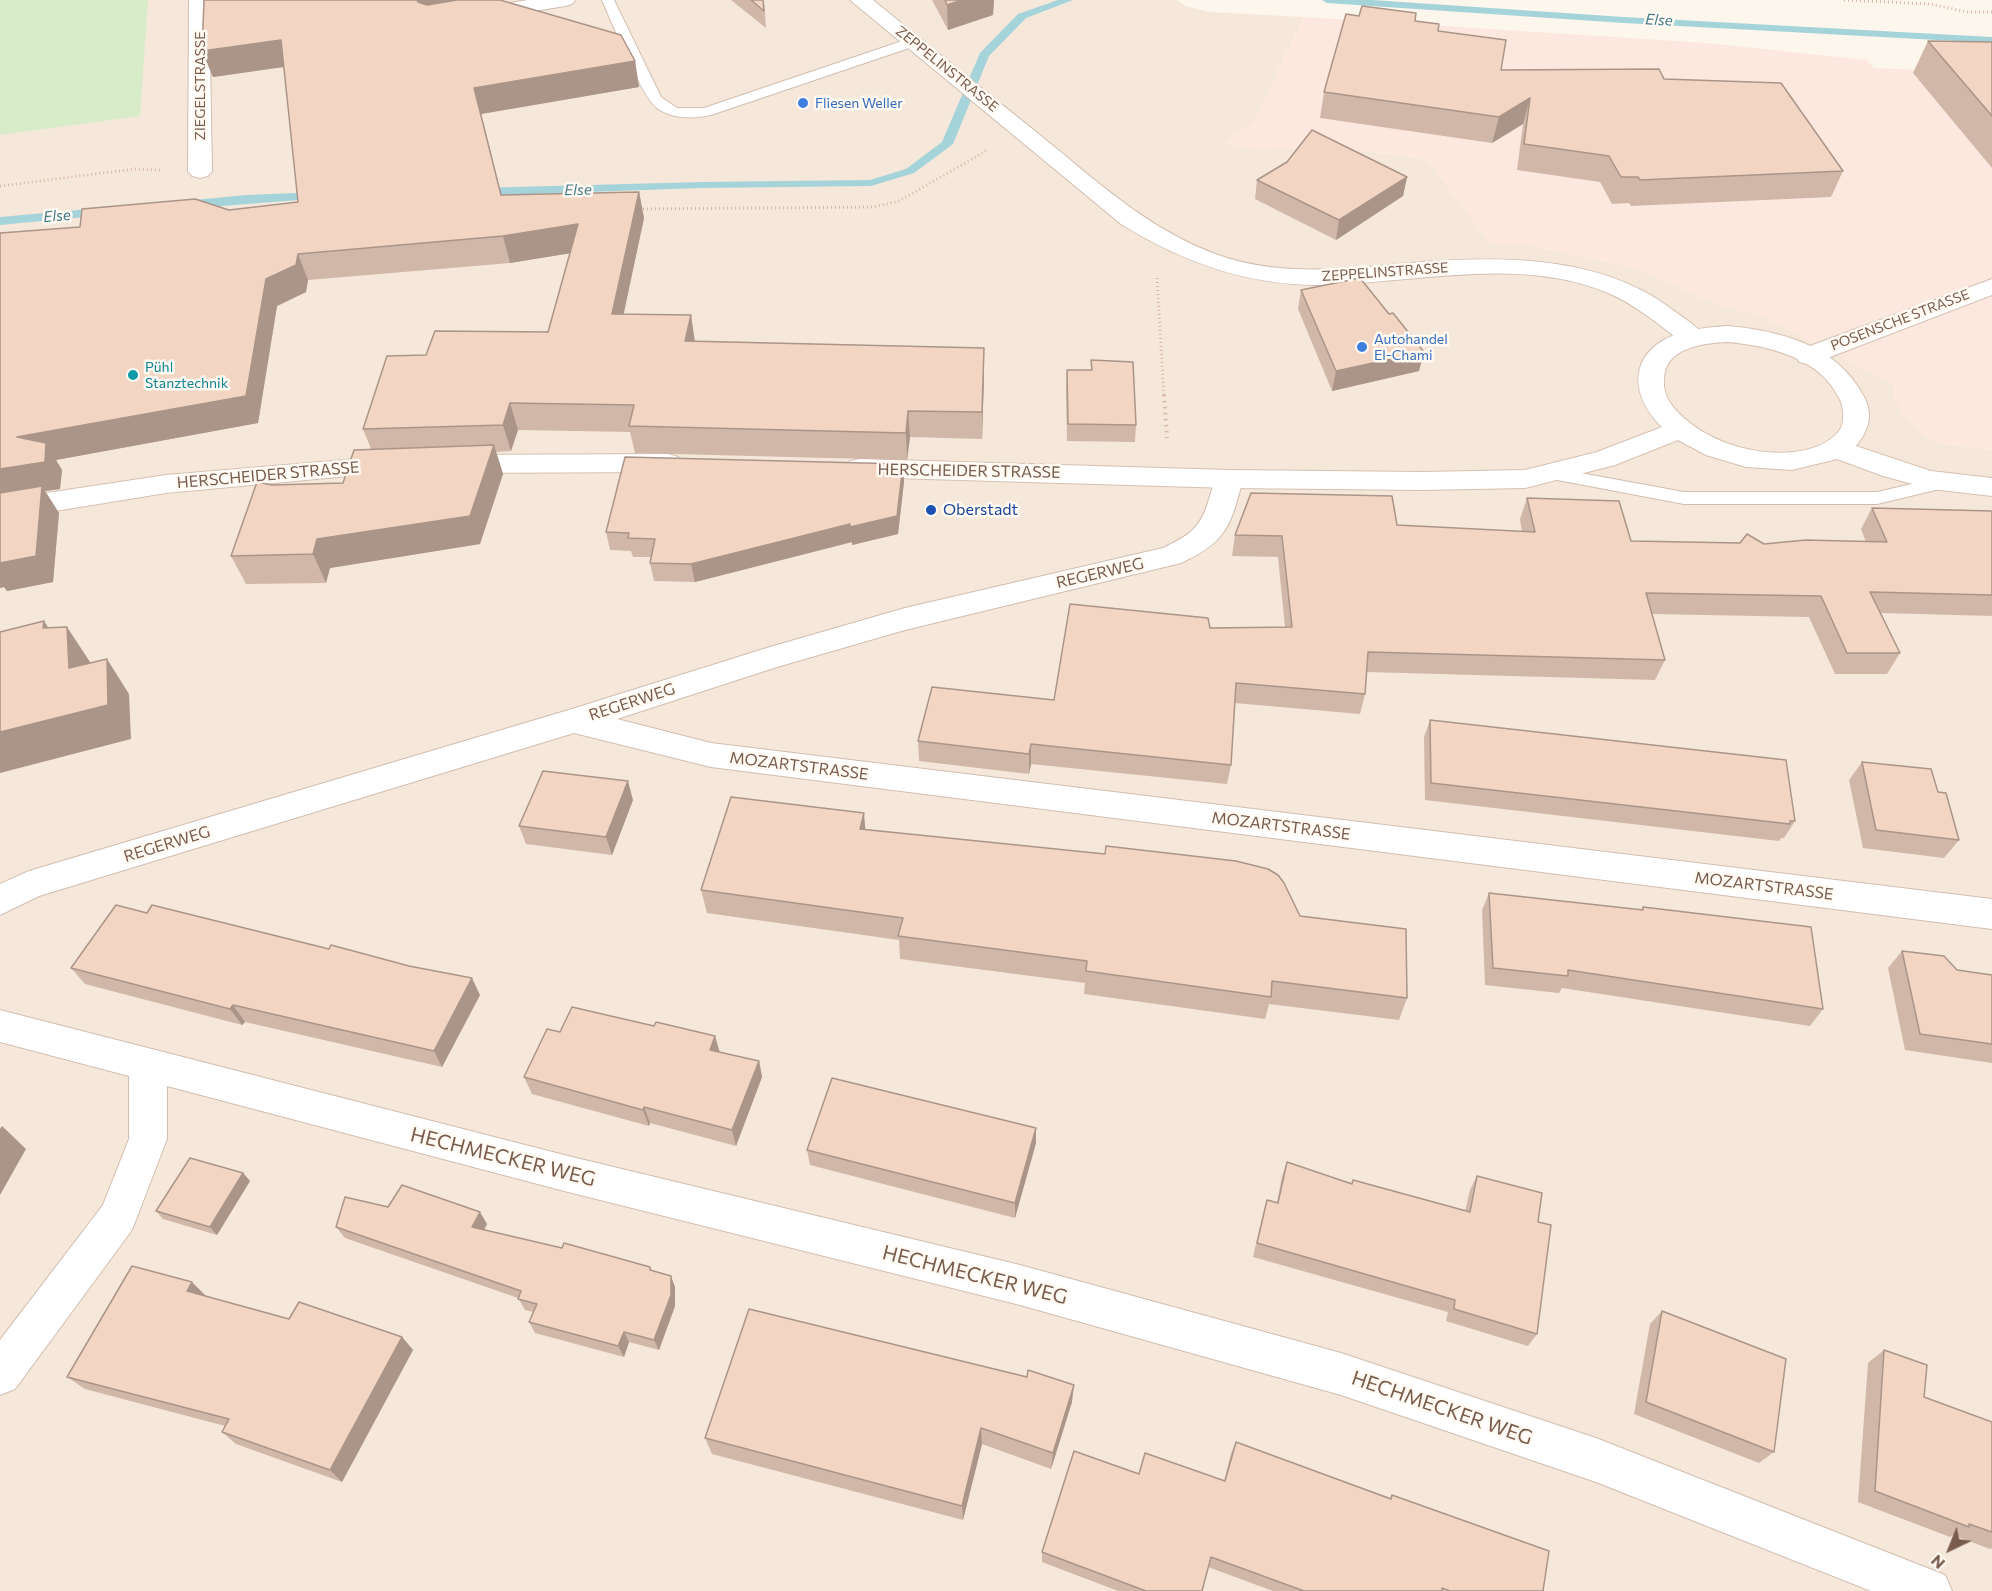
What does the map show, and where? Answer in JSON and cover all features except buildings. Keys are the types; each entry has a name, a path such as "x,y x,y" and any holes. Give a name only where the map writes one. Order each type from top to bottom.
{"street":[{"name":"ZIEGELSTRASSE","path":"199,0 200,171"},
{"path":"456,18 565,0"},
{"name":"ZEPPELINSTRASSE","path":"860,0 1129,219 1167,243 1212,262 1244,270 1286,276 1360,276 1482,267 1515,267 1562,272 1604,282 1630,293 1694,338"},
{"name":"POSENSCHE STRASSE","path":"1808,356 1992,286"},
{"path":"1728,334 1751,336 1788,346 1808,356 1837,376 1849,391 1856,406 1856,420 1853,430 1844,442 1835,448 1802,459 1760,459 1709,446 1681,429 1656,403 1649,377 1660,354 1669,347 1694,338 1728,334"},
{"name":"HERSCHEIDER STRASSE","path":"837,467 1422,482 1525,479 1553,474 1605,459 1681,429"},
{"path":"1835,448 1889,471 1942,483 1992,486"},
{"name":"HERSCHEIDER STRASSE","path":"0,510 166,484 425,465 547,462 694,464"},
{"name":"REGERWEG","path":"0,901 30,885 574,721 770,658 905,619 1171,556 1189,549 1215,527 1230,478"},
{"name":"MOZARTSTRASSE","path":"574,721 711,755 1992,914"},
{"name":"HECHMECKER WEG","path":"0,1026 557,1171 1020,1285 1341,1374 1596,1460 1929,1591"},
{"path":"0,1374 118,1217 148,1139 147,1065"}],"lane":[{"path":"608,0 655,99 665,110 680,113 706,112 913,42"},
{"path":"1553,474 1683,498 1877,498 1942,483"}],"path":[{"path":"1844,0 1930,4 1967,12 1992,12"},
{"path":"633,209 874,207 899,201 1021,130"},
{"path":"0,186 135,169 200,171"},
{"path":"1167,243 1157,278 1170,476"}],"shaded area":[{"path":"0,0 1177,0 1185,6 1209,12 1304,17 1254,121 1226,144 1328,146 1427,159 1492,245 1528,245 1627,266 1721,306 1761,315 1894,384 1924,436 1942,444 1992,449 1992,1591 0,1591"},
{"path":"1304,17 1707,43 1867,60 1874,68 1992,73 1992,449 1942,444 1924,436 1902,414 1893,395 1894,384 1761,315 1721,306 1627,266 1528,245 1492,245 1427,159 1328,146 1260,150 1225,143 1254,121"}],"green space":[{"path":"0,0 148,0 140,116 0,135"}],"waterway":[{"name":"Else","path":"477,192 701,185 871,183 910,171 947,144 984,55 1022,16 1068,0"},
{"name":"Else","path":"1327,0 1624,20 1992,40"},
{"name":"Else","path":"184,205 246,199 320,196"},
{"name":"Else","path":"0,221 101,212"}],"place":[{"name":"Fliesen Weller","path":"803,103"},
{"name":"Autohandel El-Chami","path":"1362,347"},
{"name":"Pühl Stanztechnik","path":"133,375"},
{"name":"Oberstadt","path":"931,510"}]}
